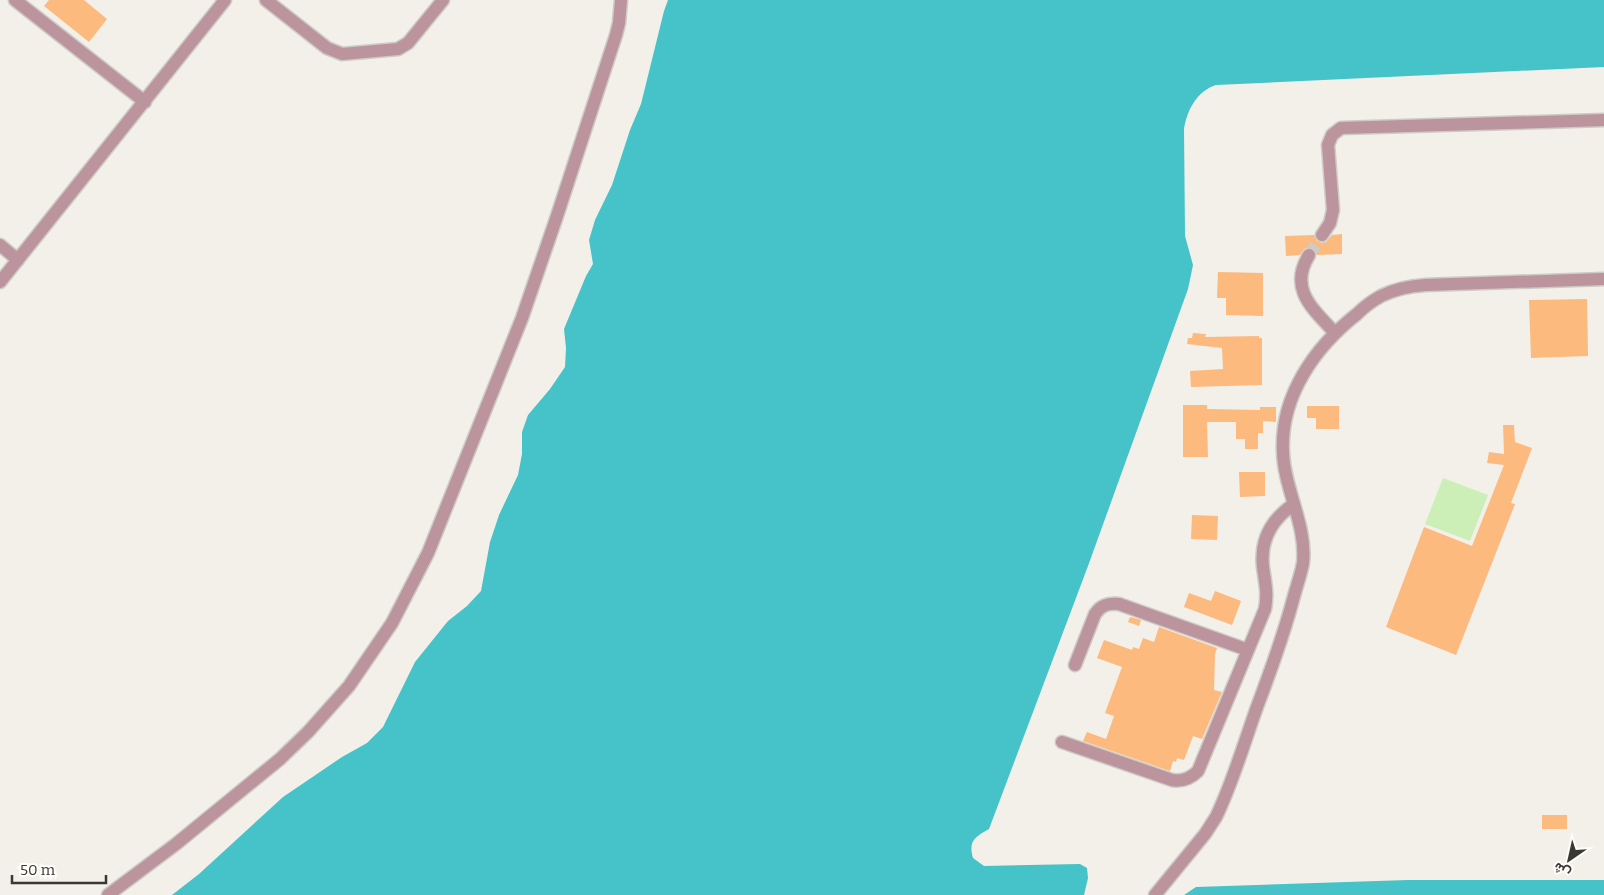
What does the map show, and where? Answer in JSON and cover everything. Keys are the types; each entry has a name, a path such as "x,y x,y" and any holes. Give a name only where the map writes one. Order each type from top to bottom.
{"lane":[{"path":"15,0 145,102"},
{"path":"0,282 225,0"},
{"path":"266,0 327,48 342,54 398,49 408,43 443,0"},
{"path":"108,895 220,808 280,759 308,732 349,686 396,616 428,554 522,318 558,216 616,35 621,0"},
{"path":"1322,235 1330,223 1333,210 1328,145 1332,135 1341,128 1604,120"},
{"path":"0,245 18,260"},
{"path":"1309,255 1302,269 1302,291 1308,303 1335,333"},
{"path":"1155,895 1205,834 1216,817 1285,630 1301,574 1304,552 1301,532 1284,466 1282,450 1286,417 1300,377 1320,349 1335,333 1370,303 1393,291 1409,287 1604,279"},
{"path":"1062,742 1172,780 1188,779 1198,771 1265,609 1267,598 1262,551 1265,540 1276,520 1294,504"},
{"path":"1075,665 1094,614 1098,608 1112,604 1118,604 1248,650"}],"green space":[{"path":"1443,478 1488,495 1470,541 1425,524"}],"water":[{"path":"668,0 1604,0 1604,67 1216,85 1203,92 1190,108 1184,129 1185,236 1193,265 1188,289 1088,566 989,829 976,837 971,847 973,858 984,866 1080,864 1087,868 1088,878 1084,895 172,895 199,874 283,797 342,757 367,743 383,727 415,662 448,621 467,606 481,591 490,542 499,515 518,475 522,454 522,432 528,415 550,389 565,367 564,329 586,276 593,264 589,240 595,220 612,185 630,130 641,104"},
{"path":"1408,880 1604,880 1604,895 1184,895 1196,887"}],"building":[{"path":"49,0 84,0 107,19 89,42 44,6"},
{"path":"1342,234 1342,254 1317,255 1315,250 1309,247 1304,249 1300,255 1286,256 1285,236 1314,235 1317,241 1322,243 1326,242 1332,235"},
{"path":"1218,272 1263,273 1263,316 1226,315 1226,298 1217,298"},
{"path":"1587,299 1588,356 1531,358 1529,300"},
{"path":"1193,333 1206,334 1205,337 1259,336 1259,338 1262,338 1262,385 1191,387 1190,371 1223,369 1222,348 1187,344 1188,338 1192,338"},
{"path":"1183,405 1207,405 1207,409 1260,410 1260,407 1276,407 1276,422 1263,421 1263,433 1258,433 1258,449 1245,449 1245,439 1236,439 1236,422 1207,422 1208,457 1183,457"},
{"path":"1307,406 1339,406 1339,429 1316,429 1316,418 1307,418"},
{"path":"1503,425 1514,425 1515,442 1532,448 1511,503 1515,504 1456,655 1386,627 1424,527 1472,546 1504,465 1487,463 1489,452 1504,454"},
{"path":"1239,472 1265,472 1265,496 1240,497"},
{"path":"1192,515 1218,516 1217,540 1191,539"},
{"path":"1215,591 1241,601 1232,625 1184,607 1189,593 1211,601"},
{"path":"1130,617 1141,620 1139,626 1128,622"},
{"path":"1159,627 1217,648 1215,654 1214,690 1222,692 1202,739 1193,736 1184,760 1177,758 1176,762 1173,761 1170,771 1083,741 1087,732 1106,739 1114,716 1105,713 1122,667 1097,658 1104,640 1132,650 1133,647 1139,649 1143,638 1154,642"},
{"path":"1542,815 1567,815 1567,829 1542,829"}],"tunnel":[{"path":"1309,255 1322,235"}]}
